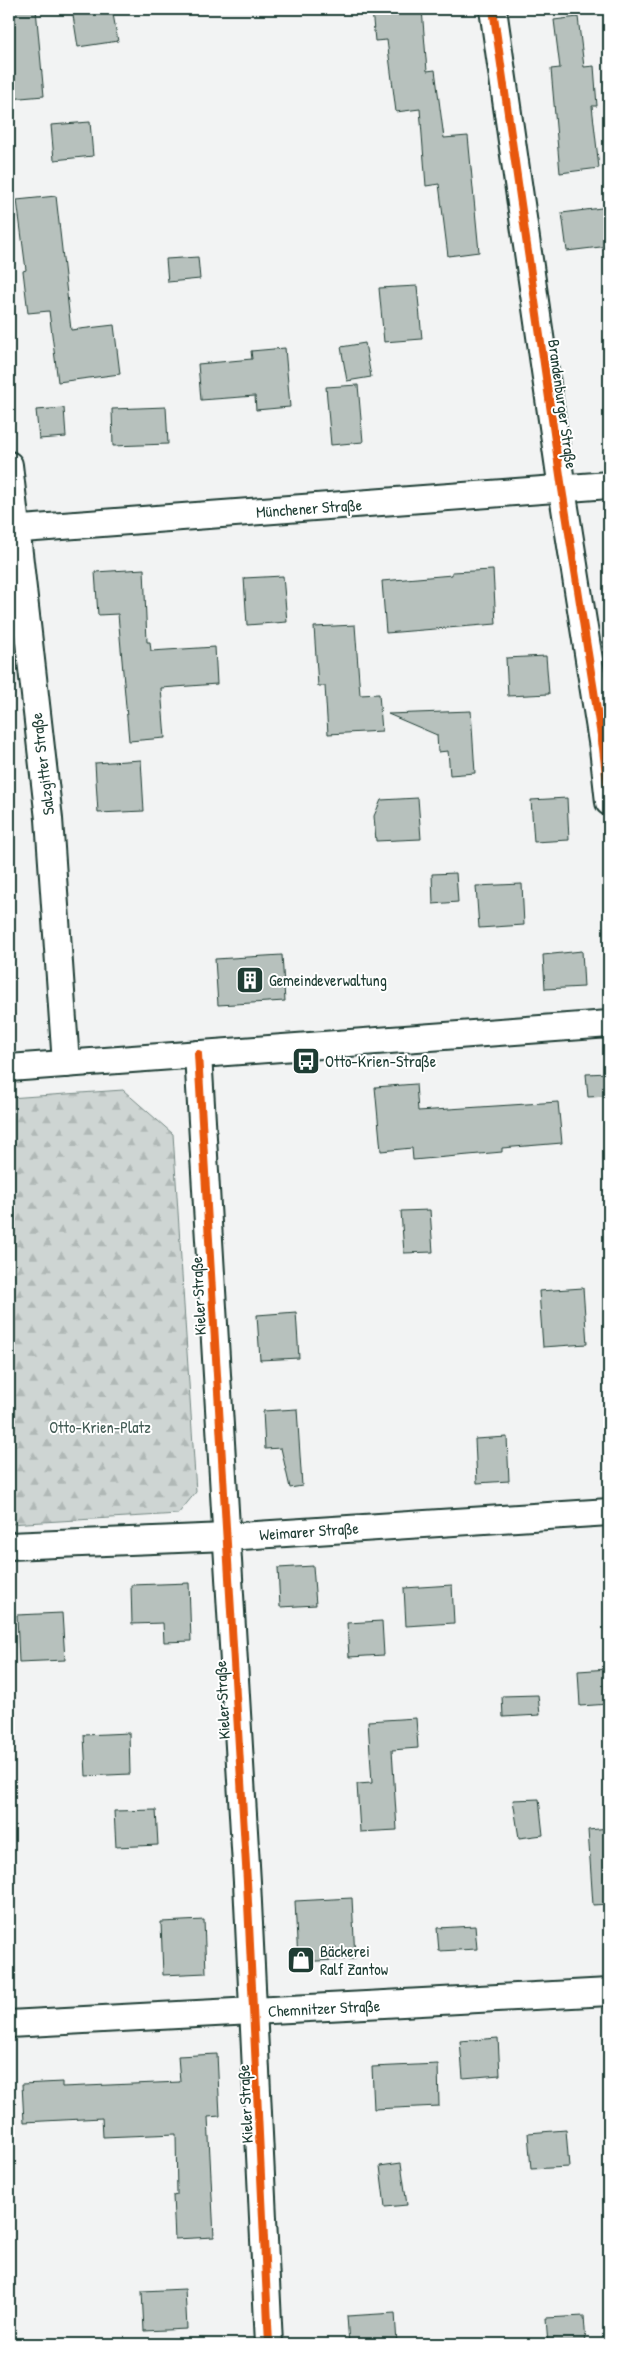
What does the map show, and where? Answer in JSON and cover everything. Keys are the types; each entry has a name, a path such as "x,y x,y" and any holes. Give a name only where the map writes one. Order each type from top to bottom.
{"street":[{"name":"Brandenburger Straße","path":"492,9 562,489 604,748 609,802"},
{"name":"Salzgitter Straße","path":"9,465 13,530 49,819 66,1064"},
{"name":"Münchener Straße","path":"13,530 609,485"},
{"path":"9,1068 609,1024"},
{"name":"Kieler Straße","path":"198,1054 254,2012 269,2344"},
{"name":"Weimarer Straße","path":"9,1546 226,1536 609,1512"},
{"name":"Chemnitzer Straße","path":"9,2024 609,1992"}],"green space":[{"name":"Otto-Krien-Platz","path":"123,1090 173,1134 196,1492 178,1514 9,1524 9,1098"}],"building":[{"path":"9,9 36,9 44,96 9,99"},
{"path":"72,9 112,9 118,41 78,47"},
{"path":"422,9 427,71 435,70 444,138 468,136 479,252 448,256 439,184 426,186 420,109 396,112 387,40 375,41 372,10"},
{"path":"578,17 584,67 594,66 597,106 592,106 599,168 560,173 551,69 560,68 554,20"},
{"path":"90,122 93,156 54,160 51,125"},
{"path":"56,196 71,330 114,325 120,374 58,382 49,311 28,313 23,271 26,270 17,200"},
{"path":"609,207 609,246 567,251 562,213"},
{"path":"198,257 200,279 168,282 166,259"},
{"path":"417,286 422,339 384,342 379,288"},
{"path":"365,343 371,377 347,381 341,347"},
{"path":"285,348 290,407 256,410 255,396 201,400 198,364 252,359 251,351"},
{"path":"358,385 363,442 331,445 326,387"},
{"path":"166,407 168,444 113,446 112,409"},
{"path":"64,408 66,437 39,439 36,410"},
{"path":"144,569 147,642 150,642 151,651 215,647 217,684 161,688 165,738 129,741 118,614 98,615 95,572"},
{"path":"493,570 496,624 386,633 382,581 452,575 452,572"},
{"path":"283,576 287,622 247,625 244,578"},
{"path":"355,625 360,695 379,694 382,731 328,734 325,686 318,686 314,627"},
{"path":"546,656 549,694 508,696 506,658"},
{"path":"471,711 475,773 450,775 448,751 438,752 437,735 388,714"},
{"path":"141,760 144,811 98,813 95,763"},
{"path":"418,798 421,839 376,841 374,816 381,800"},
{"path":"567,798 569,840 534,842 531,800"},
{"path":"456,873 458,902 433,904 432,874"},
{"path":"522,884 524,925 479,928 476,886"},
{"path":"582,951 584,987 545,989 543,955"},
{"name":"Gemeindeverwaltung","path":"282,955 285,1001 218,1005 215,959"},
{"path":"609,1073 609,1096 588,1097 586,1074"},
{"path":"416,1084 418,1111 558,1102 562,1143 502,1148 502,1152 413,1160 412,1148 381,1151 375,1087"},
{"path":"430,1210 433,1252 404,1253 401,1211"},
{"path":"583,1288 587,1344 543,1347 539,1291"},
{"path":"296,1312 299,1358 260,1360 257,1315"},
{"path":"297,1409 302,1486 290,1488 281,1448 265,1449 263,1411"},
{"path":"507,1437 509,1481 477,1483 475,1439"},
{"path":"313,1566 316,1605 280,1607 278,1568"},
{"path":"189,1583 191,1641 164,1642 163,1623 132,1624 131,1585"},
{"path":"452,1585 454,1623 406,1626 404,1588"},
{"path":"62,1613 65,1660 19,1662 17,1615"},
{"path":"382,1621 384,1655 349,1657 347,1623"},
{"path":"609,1669 609,1704 580,1706 578,1671"},
{"path":"538,1695 540,1715 503,1717 502,1696"},
{"path":"416,1718 418,1748 392,1750 397,1830 360,1832 357,1784 372,1783 368,1721"},
{"path":"129,1733 130,1774 86,1776 84,1735"},
{"path":"539,1799 543,1835 519,1838 513,1800"},
{"path":"156,1810 158,1845 116,1847 114,1811"},
{"path":"609,1828 609,1904 593,1905 588,1830"},
{"path":"352,1898 355,1959 298,1962 295,1901"},
{"path":"204,1920 206,1973 163,1975 161,1922"},
{"path":"475,1926 477,1949 439,1951 437,1928"},
{"path":"498,2038 500,2075 463,2078 460,2041"},
{"path":"217,2054 220,2116 208,2117 214,2237 175,2239 173,2196 177,2195 176,2134 103,2137 102,2118 24,2122 22,2084 62,2082 62,2087 180,2082 178,2056"},
{"path":"438,2064 439,2106 374,2109 372,2067"},
{"path":"566,2130 569,2167 531,2169 528,2133"},
{"path":"401,2163 407,2205 385,2207 380,2166"},
{"path":"185,2289 187,2329 144,2331 142,2291"},
{"path":"395,2313 397,2344 349,2344 347,2316"},
{"path":"584,2316 586,2344 548,2344 546,2318"}],"cycle path":[{"path":"493,9 562,489 603,748 609,802"},
{"path":"198,1054 247,1882 269,2344"}],"place":[{"name":"Gemeindeverwaltung","path":"250,980"},
{"name":"Otto-Krien-Straße","path":"306,1061"},
{"name":"Bäckerei Ralf Zantow","path":"301,1960"}]}
